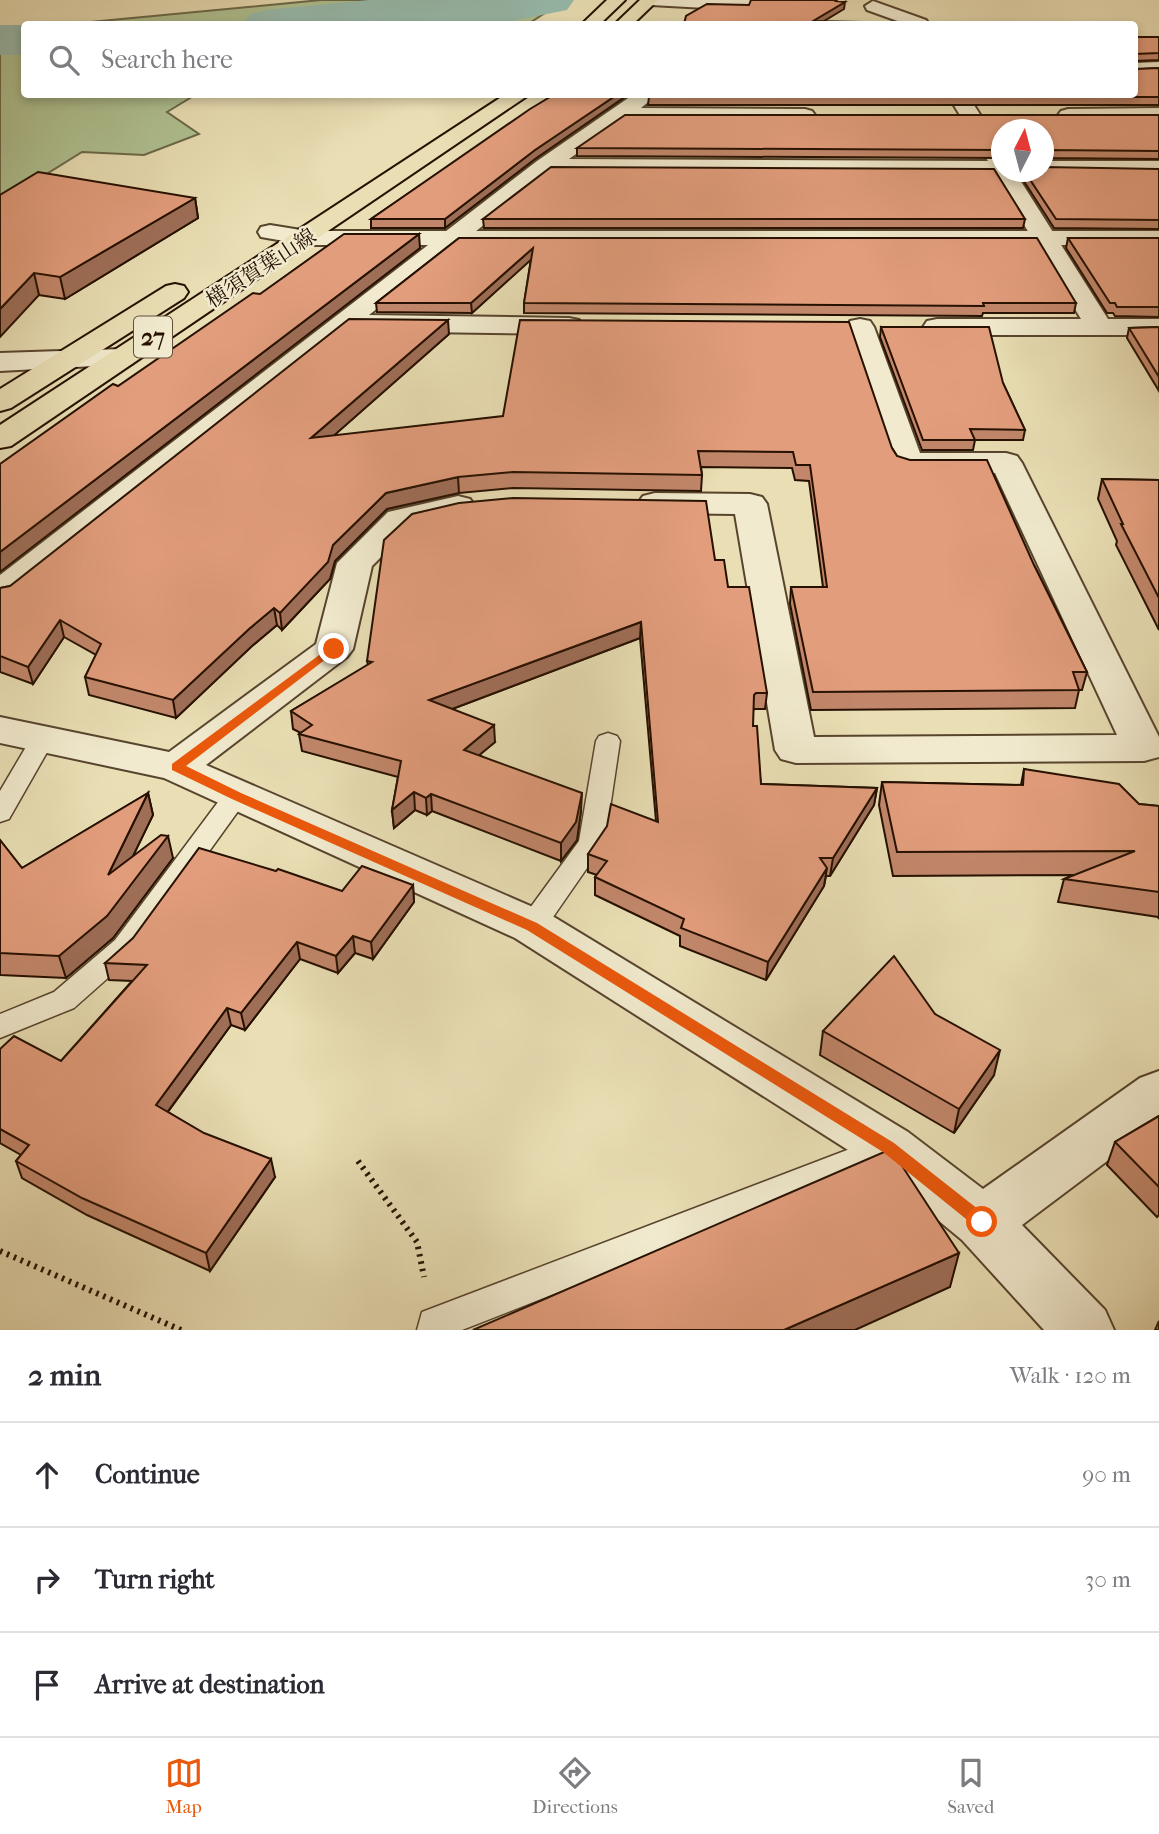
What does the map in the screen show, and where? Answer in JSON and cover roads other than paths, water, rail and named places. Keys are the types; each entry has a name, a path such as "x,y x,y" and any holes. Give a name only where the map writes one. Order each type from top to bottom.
{"main road":[{"path":"593,21 617,0"},
{"path":"626,21 650,0"},
{"path":"401,147 477,98"},
{"name":"横須賀葉山線","path":"0,439 121,358 304,225 513,98"},
{"name":"横須賀葉山線","path":"0,402 270,232"}],"street":[{"path":"650,0 708,1 742,5 745,0"},
{"path":"873,6 912,21"},
{"path":"1138,69 1159,68"},
{"path":"0,593 449,238 545,166 643,98"},
{"path":"960,98 991,150"},
{"path":"622,114 831,115"},
{"path":"1051,115 1159,114"},
{"path":"943,116 998,116"},
{"path":"545,166 991,169"},
{"path":"1054,168 1159,168"},
{"path":"1010,182 1100,327"},
{"path":"270,232 304,225 449,238 1159,238"},
{"path":"342,323 595,326"},
{"path":"625,503 750,504 796,750 1144,748 1006,463 908,463 873,327 1159,327"},
{"path":"0,362 121,358"},
{"path":"177,767 334,649 355,563 400,519 486,503"},
{"path":"21,735 177,767 236,796 532,926 889,1148 982,1222 1084,1330"},
{"path":"982,1222 1159,1093"}],"lane":[{"path":"0,813 21,735"},
{"path":"532,926 592,842 608,740"},
{"path":"0,1026 64,1000 125,947 236,796"},
{"path":"435,1327 889,1148"}],"waterway":[{"path":"298,21 369,14 490,12 551,0"},
{"path":"0,40 21,40"}]}
